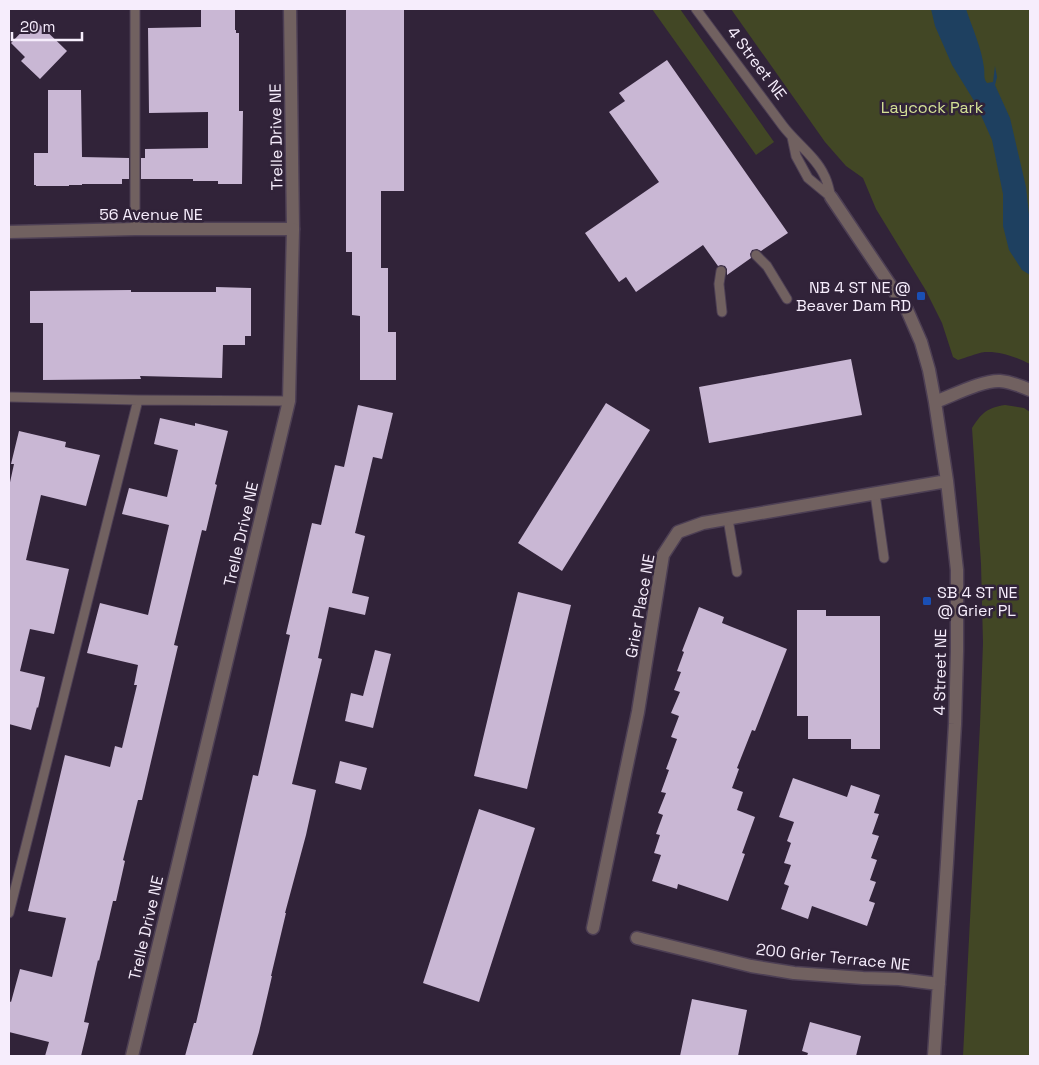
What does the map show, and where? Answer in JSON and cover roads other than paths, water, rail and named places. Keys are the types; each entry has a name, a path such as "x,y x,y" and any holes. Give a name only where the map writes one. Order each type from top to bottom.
{"street":[{"name":"Trelle Drive NE","path":"132,1056 289,401 293,230 290,9"},
{"name":"4 Street NE","path":"831,197 907,310 921,342 935,402 947,481 957,570 957,651 948,842 934,1056"},
{"name":"56 Avenue NE","path":"9,232 135,229 293,230"},
{"path":"935,402 982,384 1000,381 1022,386 1030,390"},
{"name":"Grier Place NE","path":"593,928 638,712 663,555 678,532 702,523 947,481"},
{"name":"200 Grier Terrace NE","path":"637,938 751,966 794,973 899,979 939,984"}],"lane":[{"path":"135,229 136,9"},
{"name":"4 Street NE","path":"696,9 792,137 805,149 824,175 831,197"},
{"name":"4 Street NE","path":"792,137 796,156 808,178 831,197"},
{"path":"756,255 767,266 787,299"},
{"path":"721,271 719,284 722,312"},
{"path":"9,397 289,401"},
{"path":"9,913 138,400"},
{"path":"875,494 884,558"},
{"path":"728,519 737,572"}],"water":[{"path":"931,9 966,9 981,53 987,83 993,82 995,66 997,77 995,85 1010,118 1026,187 1030,224 1030,275 1022,270 1009,250 1003,226 1003,194 992,140 976,104 952,65 935,26"}],"place":[{"name":"NB 4 ST NE @ Beaver Dam RD","path":"921,296"},
{"name":"SB 4 ST NE @ Grier PL","path":"927,601"}],"park label":[{"name":"Laycock Park","path":"932,107"}]}
